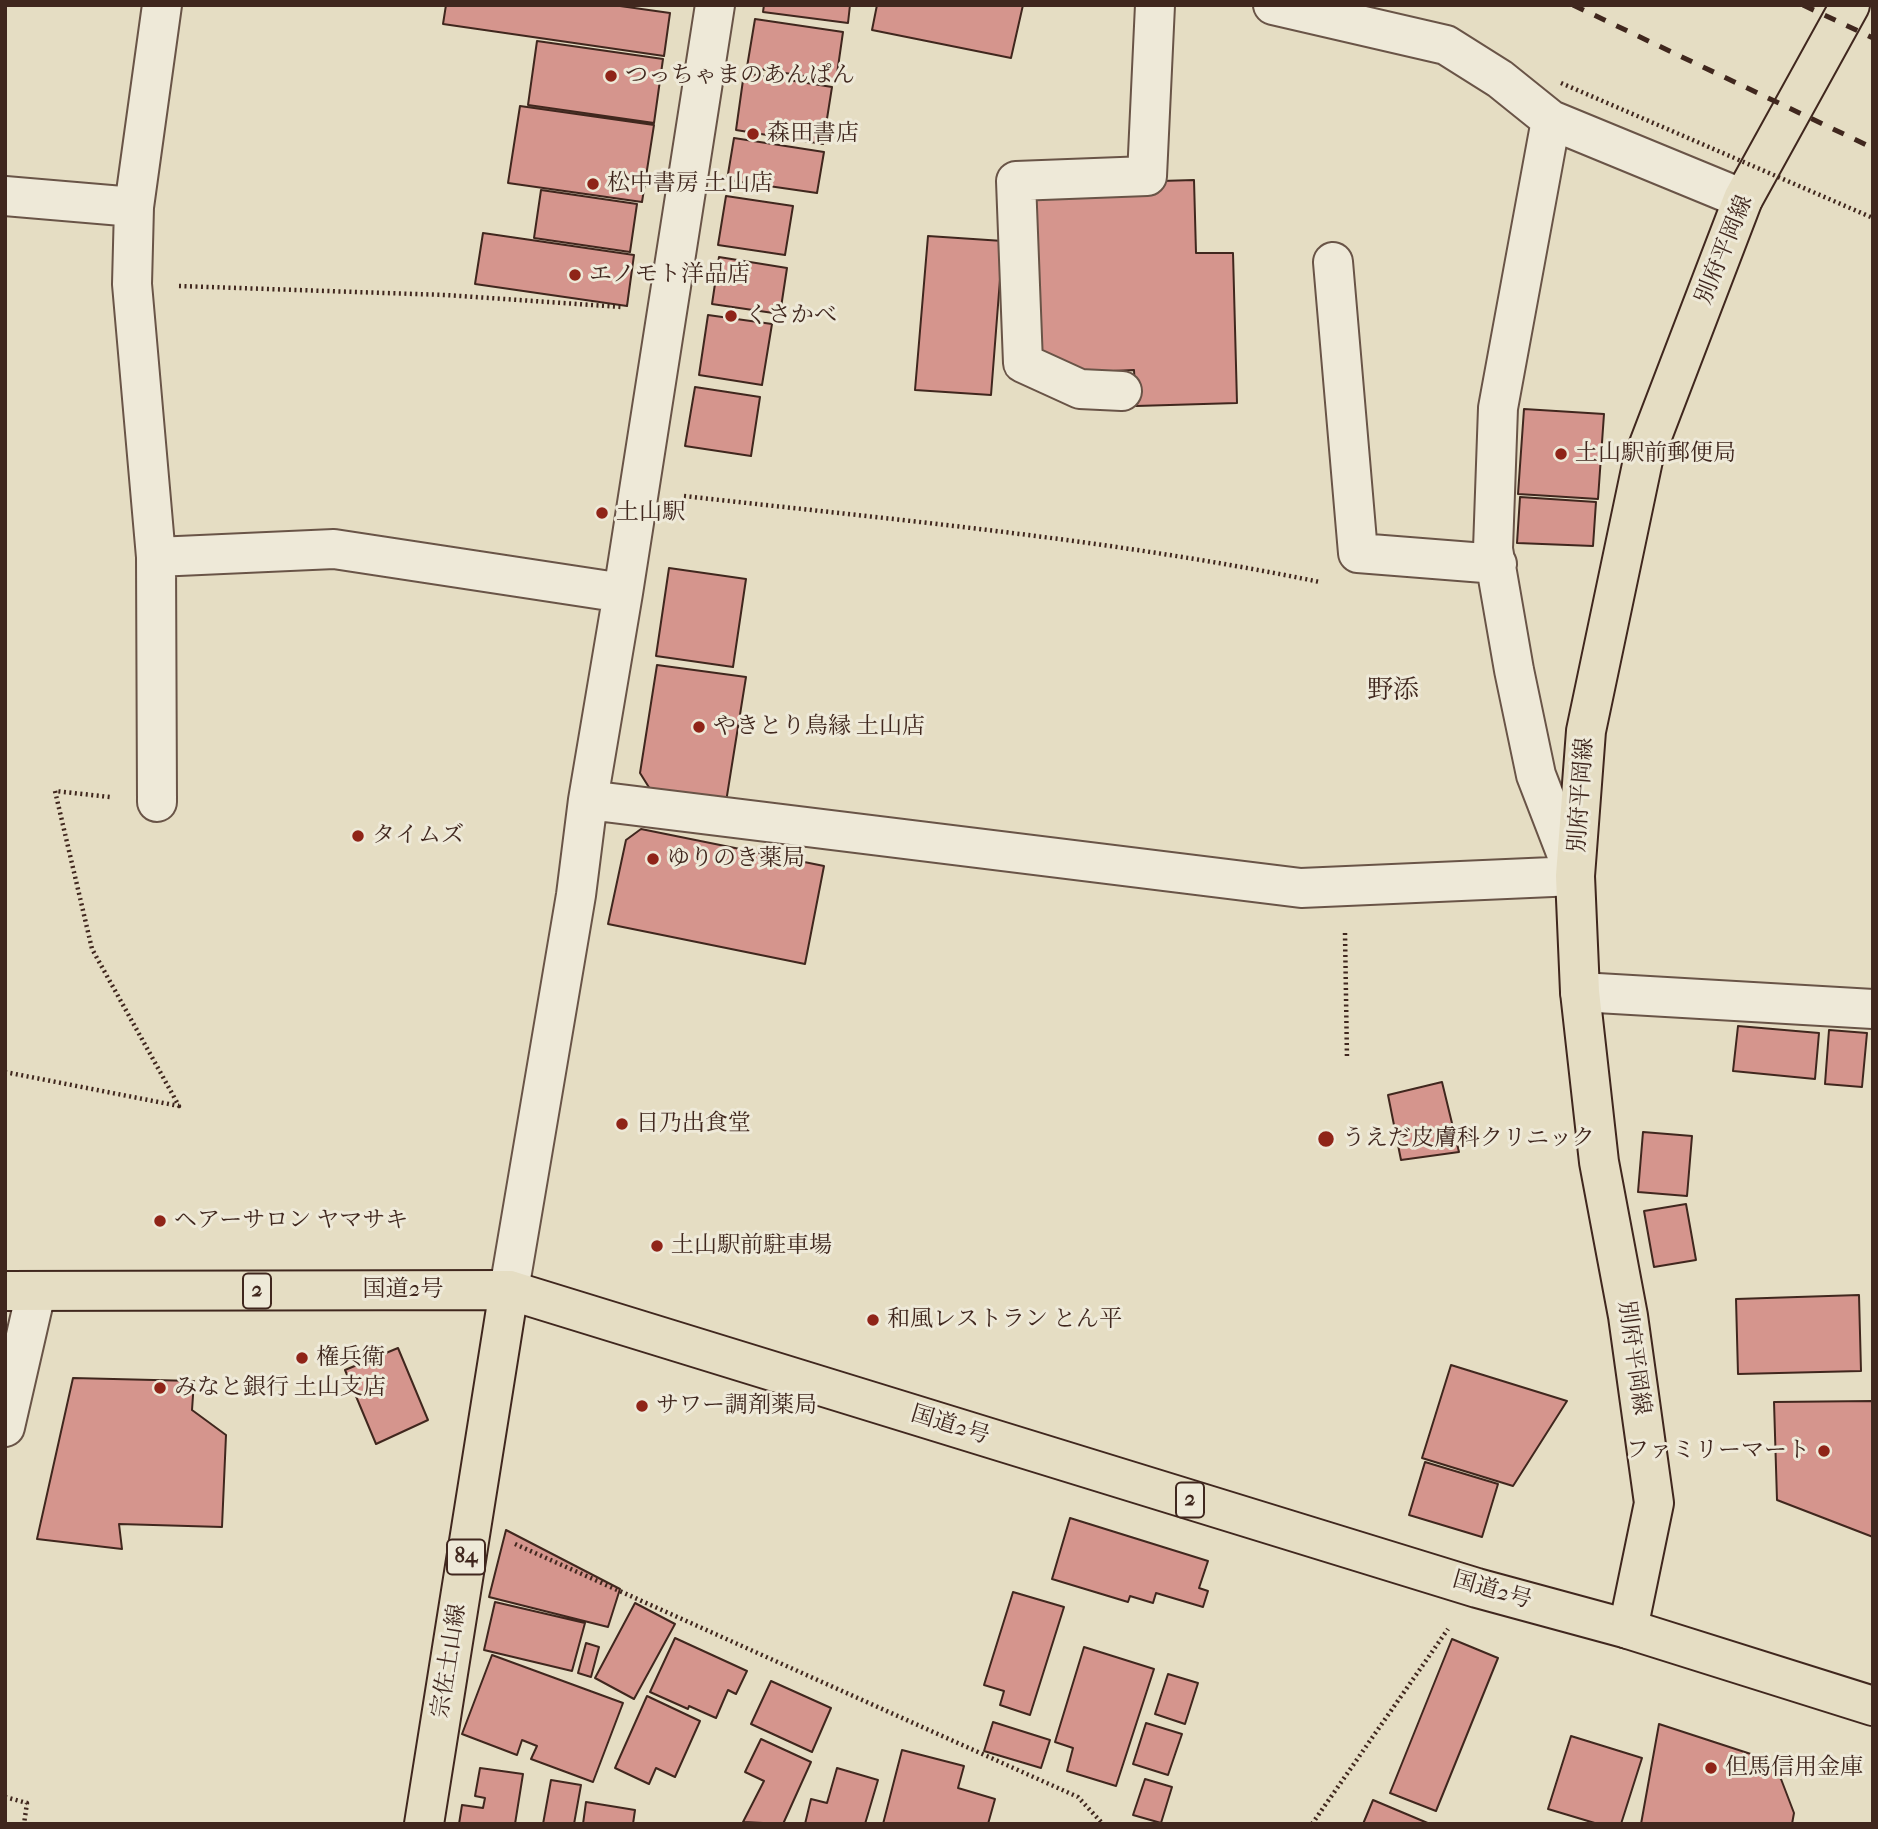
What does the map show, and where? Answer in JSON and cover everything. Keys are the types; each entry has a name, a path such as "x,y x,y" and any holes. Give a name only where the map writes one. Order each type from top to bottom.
{"main road":[{"name":"別府平岡線","path":"1628,1629 1654,1503 1628,1316 1599,1162 1580,992 1575,876 1586,732 1643,460 1744,199 1850,5"},
{"name":"国道2号","path":"21,1291 509,1290 1477,1588 1628,1629 1873,1706"},
{"name":"宗佐土山線","path":"424,1824 509,1290"}],"street":[{"path":"157,802 156,557 132,284 134,207 162,5"},
{"path":"509,1290 576,895 588,800 640,491 715,5"},
{"path":"1122,391 1080,389 1023,363 1016,181 1147,176 1155,5"},
{"path":"1273,5 1446,45 1500,79 1551,120 1744,199"},
{"path":"588,800 1301,888 1575,876 1535,775 1493,548 1498,408 1551,120"},
{"path":"5,196 134,207"},
{"path":"1333,262 1358,553 1497,564"},
{"path":"156,557 334,549 623,593"},
{"path":"1580,992 1873,1009"},
{"path":"5,1427 21,1291"}],"path":[{"path":"1561,83 1873,218"},
{"path":"132,284 445,295 668,311"},
{"path":"640,491 1049,536 1217,561 1348,587 1358,553"},
{"path":"5,1072 179,1106 92,948 55,791 157,802"},
{"path":"1344,887 1347,1059"},
{"path":"471,1525 1078,1797 1103,1824"},
{"path":"1312,1824 1477,1588"},
{"path":"5,1797 27,1803 24,1824"}],"building":[{"path":"446,5 613,5 670,13 664,56 443,24"},
{"path":"764,5 850,5 848,23 763,12"},
{"path":"877,5 1023,5 1011,58 872,30"},
{"path":"755,19 843,32 836,81 747,67"},
{"path":"537,41 663,59 654,123 528,105"},
{"path":"744,73 832,87 823,144 736,130"},
{"path":"520,106 654,125 642,202 508,183"},
{"path":"734,138 824,152 817,193 727,180"},
{"path":"1194,180 1196,253 1233,253 1237,403 1136,406 1134,370 1092,372 1034,357 1028,185"},
{"path":"541,190 637,204 630,252 534,238"},
{"path":"726,196 793,206 785,255 718,245"},
{"path":"483,233 634,255 627,306 475,284"},
{"path":"928,236 1003,241 991,395 915,390"},
{"path":"719,257 787,268 780,314 712,304"},
{"path":"708,315 772,324 762,385 699,375"},
{"path":"695,387 760,397 751,456 685,446"},
{"path":"1524,409 1604,414 1598,499 1518,494"},
{"path":"1520,497 1596,502 1593,546 1517,543"},
{"path":"669,568 746,579 733,667 656,656"},
{"path":"657,665 746,677 726,802 650,789 640,773"},
{"path":"641,829 824,866 805,964 608,924 626,840"},
{"path":"1738,1026 1819,1033 1815,1079 1733,1071"},
{"path":"1829,1030 1867,1033 1862,1087 1825,1084"},
{"path":"1442,1082 1459,1152 1401,1160 1388,1095"},
{"path":"1643,1132 1692,1136 1687,1196 1638,1192"},
{"path":"1686,1204 1696,1260 1654,1267 1644,1211"},
{"path":"1859,1295 1861,1371 1738,1374 1736,1299"},
{"path":"398,1348 428,1420 376,1444 345,1370"},
{"path":"1451,1365 1567,1401 1513,1486 1422,1458"},
{"path":"73,1378 194,1381 192,1410 226,1435 222,1527 119,1524 122,1549 37,1539"},
{"name":"ファミリーマート","path":"1873,1401 1873,1537 1777,1500 1774,1402"},
{"path":"1425,1462 1498,1484 1482,1537 1409,1515"},
{"path":"1070,1518 1208,1561 1199,1588 1208,1591 1203,1607 1156,1593 1153,1603 1130,1596 1128,1602 1052,1579"},
{"path":"506,1530 620,1589 608,1627 489,1597"},
{"path":"1013,1592 1064,1607 1030,1715 1000,1705 1004,1691 984,1685"},
{"path":"495,1602 585,1623 572,1671 484,1650"},
{"path":"635,1603 675,1624 634,1699 595,1678"},
{"path":"675,1638 747,1671 736,1694 728,1690 716,1718 650,1692"},
{"path":"1452,1639 1498,1658 1436,1811 1390,1793"},
{"path":"586,1643 599,1647 591,1677 578,1673"},
{"path":"1084,1647 1154,1669 1116,1786 1067,1771 1073,1748 1055,1742"},
{"path":"492,1655 623,1703 593,1782 531,1759 537,1746 522,1740 517,1755 462,1734"},
{"path":"1168,1674 1198,1683 1185,1724 1155,1714"},
{"path":"771,1681 831,1708 812,1752 751,1724"},
{"path":"647,1696 700,1721 675,1777 656,1768 649,1784 615,1768"},
{"path":"993,1722 1050,1740 1041,1768 984,1751"},
{"path":"1146,1723 1182,1734 1168,1775 1133,1764"},
{"name":"但馬信用金庫","path":"1659,1724 1760,1757 1781,1779 1794,1813 1792,1824 1641,1824"},
{"path":"1571,1736 1642,1758 1621,1824 1598,1824 1548,1809"},
{"path":"761,1739 811,1762 783,1824 743,1822 764,1781 745,1772"},
{"path":"902,1750 964,1766 958,1788 995,1799 988,1824 883,1824"},
{"path":"480,1768 523,1774 515,1824 459,1824 462,1805 483,1808 485,1798 475,1796"},
{"path":"837,1768 878,1780 865,1824 805,1824 811,1799 827,1803"},
{"path":"1145,1779 1172,1787 1161,1823 1133,1815"},
{"path":"551,1780 581,1785 574,1824 543,1824"},
{"path":"1373,1800 1430,1824 1363,1824"},
{"path":"586,1802 635,1810 633,1824 583,1824"}],"railway":[{"path":"1573,5 1873,148"},
{"path":"1803,5 1873,38"}],"place":[{"name":"つっちゃまのあんぱん","path":"611,76"},
{"name":"森田書店","path":"753,134"},
{"name":"松中書房 土山店","path":"593,184"},
{"name":"エノモト洋品店","path":"575,275"},
{"name":"くさかべ","path":"731,316"},
{"name":"土山駅前郵便局","path":"1561,454"},
{"name":"土山駅","path":"602,513"},
{"name":"やきとり鳥縁 土山店","path":"699,727"},
{"name":"タイムズ","path":"358,836"},
{"name":"ゆりのき薬局","path":"653,859"},
{"name":"日乃出食堂","path":"622,1124"},
{"name":"うえだ皮膚科クリニック","path":"1326,1139"},
{"name":"ヘアーサロン ヤマサキ","path":"160,1221"},
{"name":"土山駅前駐車場","path":"657,1246"},
{"name":"和風レストラン とん平","path":"873,1320"},
{"name":"権兵衛","path":"302,1358"},
{"name":"みなと銀行 土山支店","path":"160,1388"},
{"name":"サワー調剤薬局","path":"642,1406"},
{"name":"ファミリーマート","path":"1824,1451"},
{"name":"但馬信用金庫","path":"1711,1768"}],"district":[{"name":"野添","path":"1393,692"}]}
